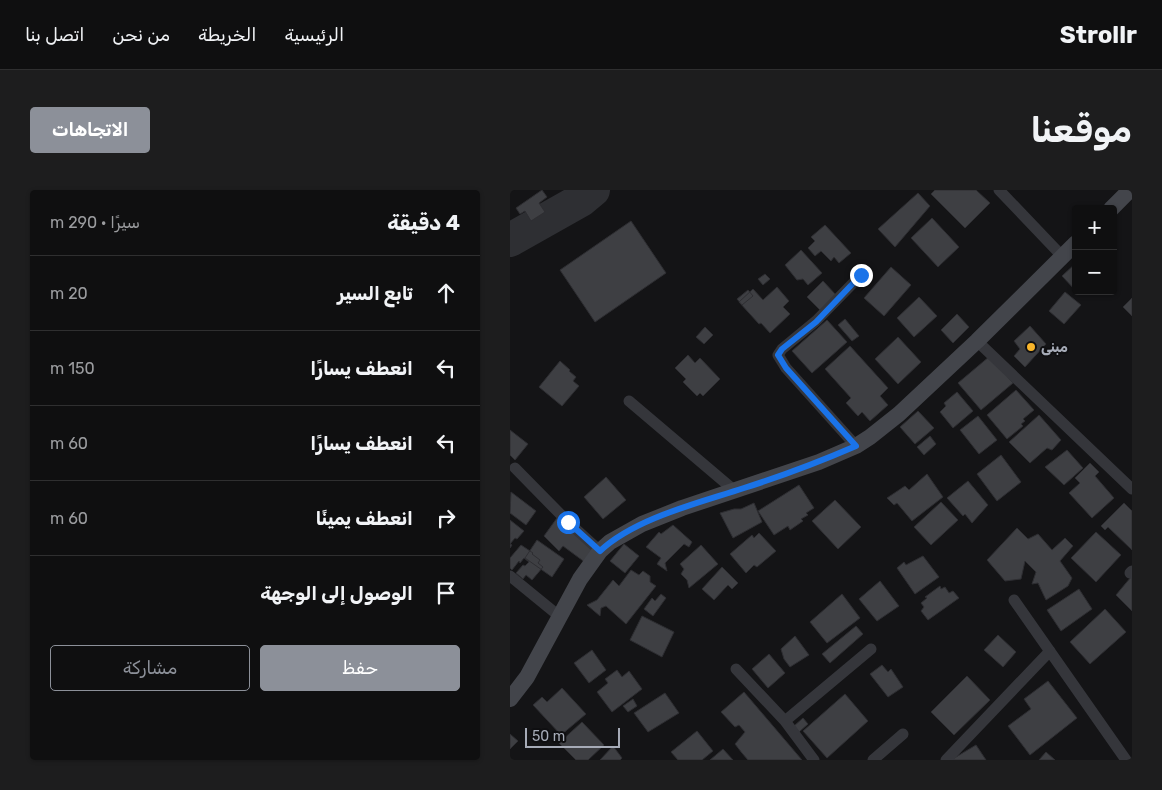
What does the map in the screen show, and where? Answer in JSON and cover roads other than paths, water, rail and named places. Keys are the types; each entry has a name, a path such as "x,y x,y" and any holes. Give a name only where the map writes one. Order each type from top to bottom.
{"main road":[{"path":"1115,205 1130,190"},
{"path":"510,699 520,687 580,579 600,551 610,542 642,524 682,508 819,462 856,446 898,414 977,341 1072,247"}],"street":[{"path":"999,190 1062,256"},
{"path":"856,446 786,368 778,355 782,349 833,306 861,275"},
{"path":"977,341 1132,489"},
{"path":"629,401 735,491"},
{"path":"515,468 568,522 600,551"},
{"path":"510,576 559,616"},
{"path":"1014,600 1126,760"},
{"path":"785,721 871,650"},
{"path":"946,760 1050,651"},
{"path":"736,669 785,721 814,760"},
{"path":"873,760 903,734"}],"place":[{"name":"مبنى","path":"1031,347"}]}
